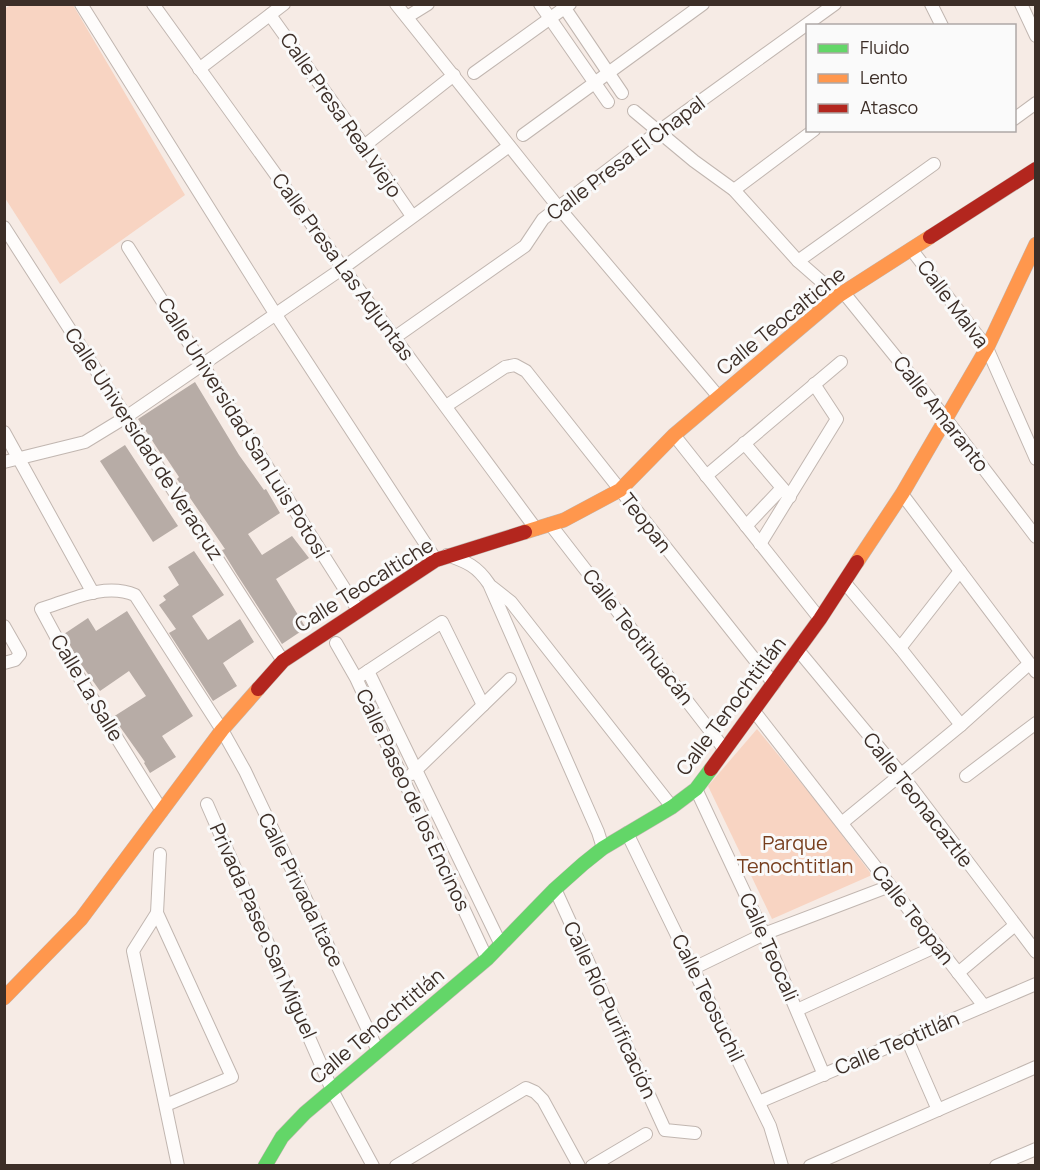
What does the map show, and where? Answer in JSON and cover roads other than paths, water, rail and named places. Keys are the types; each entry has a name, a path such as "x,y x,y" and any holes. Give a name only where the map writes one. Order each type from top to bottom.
{"street":[{"path":"81,4 276,315 441,558 465,561 479,570 489,584 603,848"},
{"name":"Calle Presa Las Adjuntas","path":"153,4 394,338 536,529"},
{"path":"199,69 285,4"},
{"path":"396,4 559,208 718,396"},
{"path":"407,17 428,4"},
{"path":"540,4 608,102"},
{"path":"523,135 703,4"},
{"name":"Calle Presa El Chapal","path":"807,24 835,4"},
{"path":"931,4 941,24"},
{"path":"1021,4 1035,36"},
{"path":"474,73 565,6 622,93"},
{"name":"Calle Presa Real Viejo","path":"270,15 412,216"},
{"name":"Calle Presa El Chapal","path":"394,338 525,246 543,219 658,131 806,25"},
{"path":"364,146 454,75"},
{"path":"1016,117 1035,103"},
{"name":"Calle Amaranto","path":"634,111 694,161 734,190 798,261 841,294 946,419 1035,537"},
{"path":"734,190 811,132"},
{"path":"4,462 85,442 126,417 343,268 509,146"},
{"path":"798,261 934,164"},
{"name":"Calle Teocaltiche","path":"4,998 81,919 222,730 283,661 441,558 564,520 620,490 674,435 841,294 1035,169"},
{"name":"Calle Universidad de Veracruz","path":"4,227 283,661"},
{"name":"Calle Universidad San Luis Potosí","path":"128,247 358,610"},
{"name":"Calle Malva","path":"911,249 987,348 1035,459"},
{"name":"Calle Tenochtitlán","path":"265,1166 272,1151 287,1130 487,959 555,889 603,848 672,807 696,789 820,619 902,494 987,348 1034,253"},
{"path":"706,476 841,362"},
{"name":"Teopan","path":"446,406 505,367 515,365 526,371 774,684"},
{"path":"760,544 786,492 837,419 814,384"},
{"path":"4,432 93,593"},
{"path":"674,435 820,619"},
{"path":"744,443 786,492"},
{"path":"746,526 786,492"},
{"path":"843,822 1032,668 902,494"},
{"name":"Calle Teotihuacán","path":"550,524 725,750"},
{"path":"900,648 960,571"},
{"path":"845,583 961,725"},
{"path":"489,584 510,602 672,807"},
{"name":"Calle Privada Itace","path":"93,593 124,591 135,595 222,730 244,771 378,1051"},
{"name":"Calle La Salle","path":"93,593 41,609 68,659 162,811"},
{"path":"356,678 442,622 483,705"},
{"path":"4,626 20,654 15,660 4,663"},
{"name":"Calle Paseo de los Encinos","path":"336,644 356,678 487,959"},
{"name":"Calle Teonacaztle","path":"798,650 901,774 1035,952"},
{"name":"Calle Paseo de los Encinos","path":"368,671 501,945"},
{"path":"405,783 510,679"},
{"name":"Calle Teopan","path":"754,711 843,822 984,1006"},
{"path":"966,776 1035,723"},
{"name":"Calle Teocali","path":"696,789 764,934 824,1075"},
{"name":"Privada Paseo San Miguel","path":"207,804 332,1090 373,1166"},
{"name":"Calle Teosuchil","path":"627,833 759,1102 770,1126 782,1166"},
{"path":"160,854 157,914 232,1077 166,1105"},
{"path":"694,968 764,934 890,886"},
{"name":"Calle Río Purificación","path":"555,889 665,1130 695,1132"},
{"path":"469,919 485,911"},
{"path":"157,914 133,951 178,1166"},
{"path":"958,973 1015,926"},
{"path":"797,1010 937,946"},
{"name":"Calle Teotitlán","path":"759,1102 1035,984"},
{"path":"907,1039 938,1110"},
{"path":"810,1166 1035,1067"},
{"path":"396,1166 526,1088 536,1092 543,1100 579,1166"},
{"path":"592,1166 645,1134"},
{"path":"996,1166 1035,1149"}],"park label":[{"name":"Parque Tenochtitlan","path":"795,854"}]}
